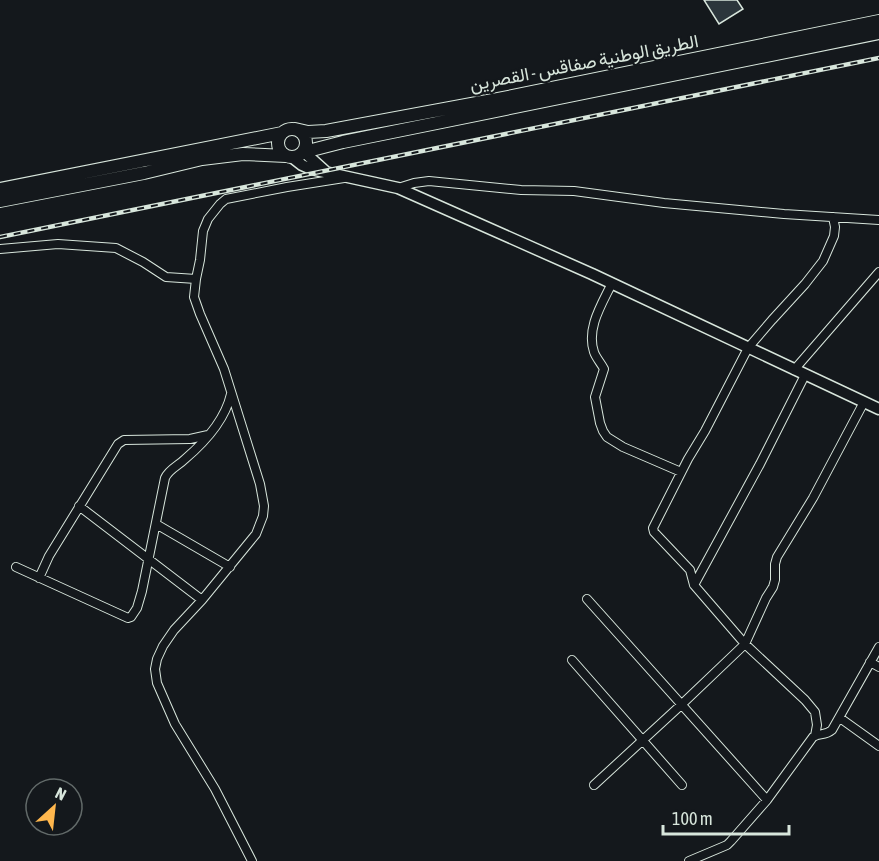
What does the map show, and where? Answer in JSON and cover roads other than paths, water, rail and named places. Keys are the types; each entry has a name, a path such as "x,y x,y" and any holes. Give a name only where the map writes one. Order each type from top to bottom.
{"main road":[{"name":"الطريق الوطنية صفاقس - القصرين","path":"741,56 879,21"},
{"name":"الطريق الوطنية صفاقس - القصرين","path":"0,189 32,188 143,167 243,154 294,155 493,100 879,33"},
{"name":"الطريق الوطنية صفاقس - القصرين","path":"295,129 308,132 431,118"},
{"path":"294,155 306,148 305,138 295,129 286,130 279,136 278,146 282,154 294,155 325,171 398,188 612,284 879,409"},
{"name":"الطريق الوطنية صفاقس - القصرين","path":"143,167 282,133"},
{"name":"الطريق الوطنية صفاقس - القصرين","path":"0,201 32,188"}],"street":[{"path":"252,861 215,789 175,724 158,683 155,669 163,646 174,630 230,567 259,528 263,516 261,484 224,369 194,297 202,231 208,219 226,199 348,177"},
{"path":"398,188 429,181 521,190 574,191 719,208 879,220"},
{"path":"689,861 727,845 767,800 815,736 817,725 810,706 745,644 694,585 690,570 654,532 653,528 748,348 824,261 834,237 833,217"},
{"path":"0,249 58,244 116,248 166,277 196,279"},
{"path":"794,370 879,272"},
{"path":"612,284 593,324 592,336 595,354 604,369 595,397 603,431 607,437 623,447 681,472"},
{"path":"694,585 760,464 805,375"},
{"path":"16,567 128,618 133,615 137,608 149,560 161,491 167,473 191,454 209,434 225,411 231,392"},
{"path":"594,785 745,644 773,587 775,561 813,498 864,402"},
{"path":"39,578 49,556 118,444 124,440 190,439 209,434"},
{"path":"79,506 202,600"},
{"path":"156,524 230,567"},
{"path":"587,599 767,800"},
{"path":"815,736 828,734 832,730 879,647"},
{"path":"572,660 682,785"},
{"path":"870,662 879,667"},
{"path":"840,718 879,746"}],"railway":[{"path":"0,237 879,58"}]}
